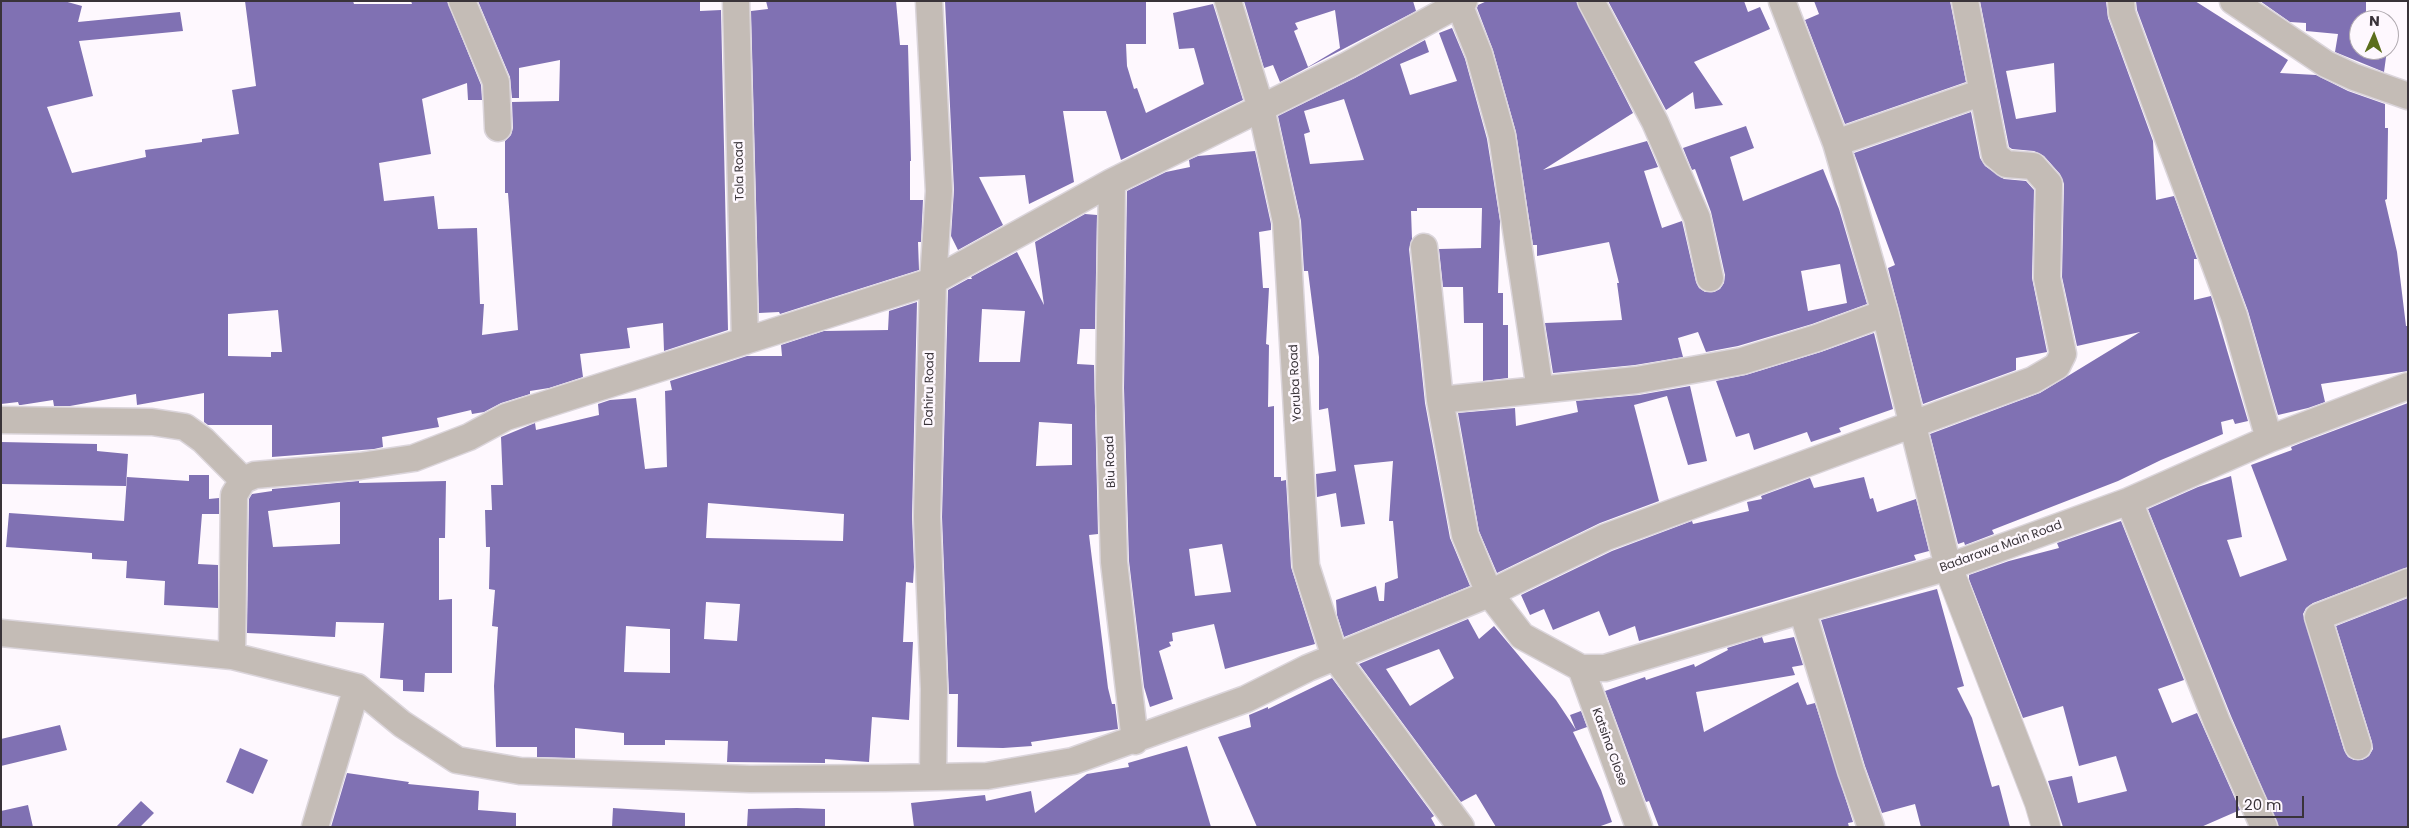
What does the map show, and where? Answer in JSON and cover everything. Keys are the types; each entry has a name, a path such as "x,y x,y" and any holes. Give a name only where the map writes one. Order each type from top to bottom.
{"street":[{"path":"462,1 496,82 498,128"},
{"name":"Tola Road","path":"736,1 745,341"},
{"name":"Dahiru Road","path":"929,1 939,192 933,281 927,517 934,690 933,777"},
{"name":"Yoruba Road","path":"1228,1 1262,108 1286,222 1306,566 1335,657 1461,827"},
{"path":"1591,1 1655,122 1697,218 1710,278"},
{"path":"1782,1 1836,143 1885,313 1948,567 2039,802 2046,827"},
{"path":"1,633 232,656 357,687 402,724 457,760 520,771 750,779 933,777 987,776 1073,761 1135,741 1246,699 1335,657 1489,593 1606,537 1856,444 1912,426 2033,380 2057,366 2063,354 2047,278 2049,184 2033,166 2006,164 1995,155 1966,1"},
{"path":"2122,1 2122,13 2234,316 2269,439"},
{"path":"2233,1 2326,64 2354,77 2408,96"},
{"path":"232,656 234,495 243,480 256,475 360,466 414,458 469,437 506,417 933,281 1112,182 1348,65 1461,3 1479,54 1502,136 1540,390"},
{"path":"1836,143 1983,92"},
{"name":"Biu Road","path":"1112,182 1109,388 1114,562 1135,741"},
{"path":"1424,247 1440,400 1465,535 1489,593 1522,636 1581,668"},
{"path":"1440,400 1637,380 1742,361 1817,338 1885,313"},
{"name":"Badarawa Main Road","path":"1581,668 1606,668 1948,567 2129,501 2269,439 2408,386"},
{"path":"1,420 152,422 185,427 203,440 243,480"},
{"path":"2129,501 2217,722 2264,827"},
{"path":"2358,746 2318,617 2408,582"},
{"path":"1802,610 1851,771 1871,827"},
{"name":"Katsina Close","path":"1581,668 1639,827"},
{"path":"315,827 357,687"}],"building":[{"path":"1,1 64,1 82,6 78,22 180,12 183,31 79,41 93,96 47,107 72,173 146,157 145,150 202,142 202,139 239,134 232,90 256,86 245,1 353,1 354,4 412,4 411,1 447,1 481,85 482,100 468,100 467,83 422,99 431,154 379,163 384,201 434,196 438,229 477,228 480,304 484,304 482,335 518,330 508,193 505,193 505,141 511,135 513,128 512,102 559,101 560,60 519,68 519,98 512,98 510,77 478,1 700,1 700,11 721,10 728,330 664,351 663,323 627,328 630,348 580,354 583,377 549,388 530,391 530,394 501,403 484,412 472,414 471,410 437,418 439,427 382,437 383,447 374,449 272,457 272,425 208,425 204,422 204,393 137,405 136,394 70,406 54,406 53,400 21,405 18,402 1,404","holes":["278,310 282,352 271,352 271,357 228,356 228,314"]},
{"path":"766,1 896,1 900,45 908,45 911,161 910,200 923,200 921,242 918,242 919,270 780,314 779,312 759,313 751,11 768,9"},
{"path":"945,1 1146,1 1146,44 1126,44 1127,66 1134,89 1137,88 1146,113 1204,84 1194,48 1179,49 1173,13 1213,4 1243,100 1121,160 1106,111 1063,111 1074,182 1029,204 1025,175 979,177 1003,225 958,250 951,236 954,190"},
{"path":"1244,1 1413,1 1416,11 1280,82 1273,65 1264,68","holes":["1335,10 1340,48 1308,67 1294,31 1298,29 1295,23"]},
{"path":"1487,1 1576,1 1633,113 1543,170 1647,141 1658,167 1644,171 1662,228 1682,221 1696,282 1699,288 1705,292 1714,292 1720,289 1724,283 1725,275 1711,212 1695,169 1692,170 1683,148 1746,126 1754,148 1730,157 1743,201 1823,169 1839,209 1867,304 1812,324 1738,346 1706,352 1698,332 1678,338 1683,357 1635,365 1553,373 1545,323 1622,320 1617,283 1619,283 1609,242 1537,256 1537,245 1533,245 1516,132 1493,50 1477,8 1478,5","holes":["1840,264 1847,303 1808,311 1801,271"]},
{"path":"1608,1 1744,1 1748,12 1760,7 1770,29 1694,62 1723,105 1695,109 1693,92 1666,110"},
{"path":"1814,1 1950,1 1966,82 1845,124 1805,20 1819,14"},
{"path":"1980,1 2106,1 2108,18 2153,141 2156,200 2174,196 2197,259 2194,259 2194,300 2211,296 2248,421 2235,424 2233,419 2221,422 2223,434 2161,460 2118,481 1992,530 1994,534 1965,545 1964,542 1958,544 1930,434 2040,393 2140,332 2077,346 2062,277 2064,184 2060,174 2044,156 2034,151 2012,149 2009,147","holes":["2054,63 2056,112 2016,119 2006,71"]},
{"path":"2136,1 2195,1 2288,60 2280,73 2316,75 2348,91 2385,104 2385,128 2388,128 2387,199 2385,200 2397,252 2406,326 2408,326 2408,371 2321,384 2325,402 2278,415 2248,311 2137,10"},
{"path":"2260,1 2366,1 2366,10 2349,10 2349,58 2335,52 2338,34 2306,31 2306,23 2290,22"},
{"path":"1452,28 1465,59 1487,139 1500,221 1498,293 1503,293 1503,325 1508,325 1508,378 1483,381 1483,323 1464,323 1463,287 1443,287 1439,249 1481,248 1482,208 1417,208 1417,211 1411,211 1412,239 1409,249 1425,403 1450,538 1470,586 1344,637 1337,615 1336,600 1376,586 1379,601 1384,601 1385,583 1398,578 1393,521 1389,521 1393,461 1354,465 1365,524 1341,527 1336,493 1317,497 1316,474 1336,471 1328,408 1319,410 1319,357 1308,271 1304,271 1301,221 1278,116 1355,78 1425,40 1429,52 1400,64 1410,95 1457,81 1439,33","holes":["1344,99 1364,160 1310,164 1304,134 1310,132 1304,111"]},
{"path":"2355,60 2386,60 2384,72"},
{"path":"1971,112 1980,158 1985,166 2004,179 2026,181 2034,190 2032,278 2047,352 2016,358 2016,370 1923,404 1888,268 1895,265 1854,153"},
{"path":"1255,151 1271,224 1271,230 1259,232 1263,288 1269,288 1266,344 1269,345 1268,407 1274,406 1274,477 1281,477 1281,481 1286,480 1291,567 1315,644 1225,669 1214,624 1172,633 1173,641 1169,642 1171,646 1159,651 1173,699 1150,707 1144,687 1129,561 1124,388 1127,191 1166,172 1190,167 1189,160 1198,156","holes":["1222,544 1231,592 1195,596 1189,549"]},
{"path":"1085,214 1097,215 1095,329 1080,329 1077,364 1094,365 1098,534 1089,535 1108,688 1112,704 1115,704 1118,729 1031,742 1032,746 1003,748 957,747 958,694 949,694 942,517 948,290 968,279 972,279 971,277 1017,252 1044,305 1035,242","holes":["982,309 1025,311 1020,362 979,362","1039,422 1072,424 1072,465 1036,466"]},
{"path":"917,302 912,517 914,567 913,583 906,582 903,642 913,642 909,720 872,717 869,762 825,759 825,763 727,762 728,741 665,740 665,745 624,745 624,733 575,728 575,758 537,757 537,747 496,747 494,686 498,627 492,626 495,590 489,589 490,547 486,547 485,510 492,510 491,485 503,485 501,437 535,423 536,430 599,415 598,404 610,400 636,398 645,469 667,467 665,391 672,390 670,381 747,356 782,356 781,345 824,331 888,330 889,311","holes":["708,503 844,514 843,541 706,538","706,602 740,604 737,641 704,639","626,626 670,629 670,673 624,672"]},
{"path":"1874,333 1893,409 1839,428 1841,432 1811,442 1807,432 1754,450 1749,433 1736,437 1716,381 1746,375 1821,352"},
{"path":"1690,386 1707,461 1688,465 1667,396 1634,405 1659,501 1600,523 1497,573 1479,531 1458,413 1515,408 1516,426 1578,412 1576,401 1639,395"},
{"path":"2408,403 2408,567 2313,603 2306,608 2303,614 2344,750 2348,757 2354,760 2362,760 2369,756 2373,749 2372,742 2336,626 2408,598 2408,827 2279,827 2231,716 2148,509 2198,487 2231,476 2242,537 2227,540 2240,577 2287,560 2251,465 2292,450 2291,447 2301,443"},
{"path":"1,442 97,444 97,451 128,454 126,486 1,484"},
{"path":"189,475 209,475 209,499 219,498 219,514 202,514 198,564 218,565 218,608 164,605 165,581 126,578 127,561 92,559 92,553 6,547 9,513 124,521 127,477 189,481"},
{"path":"1864,477 1870,499 1873,498 1877,512 1916,499 1929,551 1914,555 1916,560 1639,641 1635,626 1609,636 1599,611 1553,630 1544,609 1530,615 1521,595 1612,551 1692,521 1693,524 1749,511 1747,502 1762,499 1761,496 1810,478 1814,488"},
{"path":"359,481 359,483 446,481 445,538 439,538 439,600 452,599 452,673 425,673 424,692 403,691 403,680 380,678 384,623 336,622 335,637 247,633 249,499 252,494 272,491 272,489","holes":["340,502 340,544 273,547 268,511"]},
{"path":"2121,521 2184,680 2158,689 2172,723 2197,713 2240,810 2201,827 2063,827 2048,781 2072,776 2078,803 2127,791 2116,756 2079,766 2063,706 2023,718 1969,579 1969,575 2009,561 2059,548 2057,543"},
{"path":"1937,589 1964,686 1957,688 1972,718 1992,787 1999,785 2010,827 1921,827 1915,804 1882,813 1865,766 1821,620"},
{"path":"1468,619 1479,639 1494,626 1556,700 1576,730 1570,715 1581,711 1587,727 1573,732 1601,790 1612,822 1598,827 1496,827 1476,794 1461,802 1359,664","holes":["1439,649 1454,678 1410,706 1386,669"]},
{"path":"1762,637 1764,643 1794,637 1803,665 1792,667 1795,675 1696,692 1704,732 1798,682 1807,705 1815,703 1853,822 1848,823 1849,827 1659,827 1649,801 1646,802 1605,691 1645,677 1646,680 1694,664 1695,667 1728,650 1727,648"},
{"path":"1332,678 1434,816 1431,818 1436,827 1257,827 1218,737 1251,727 1249,715 1268,707 1268,709"},
{"path":"60,725 67,750 1,766 1,739"},
{"path":"1187,746 1211,827 914,827 911,803 985,795 986,801 1031,791 1035,813 1087,774 1129,767 1128,763"},
{"path":"240,748 268,760 253,794 226,782"},
{"path":"347,773 409,782 408,784 479,791 478,810 516,813 516,827 331,827"},
{"path":"141,801 154,813 140,827 116,827"},
{"path":"28,805 33,827 1,827 1,811"},
{"path":"613,808 685,813 685,827 612,827"},
{"path":"748,809 825,809 825,827 747,827"}]}
